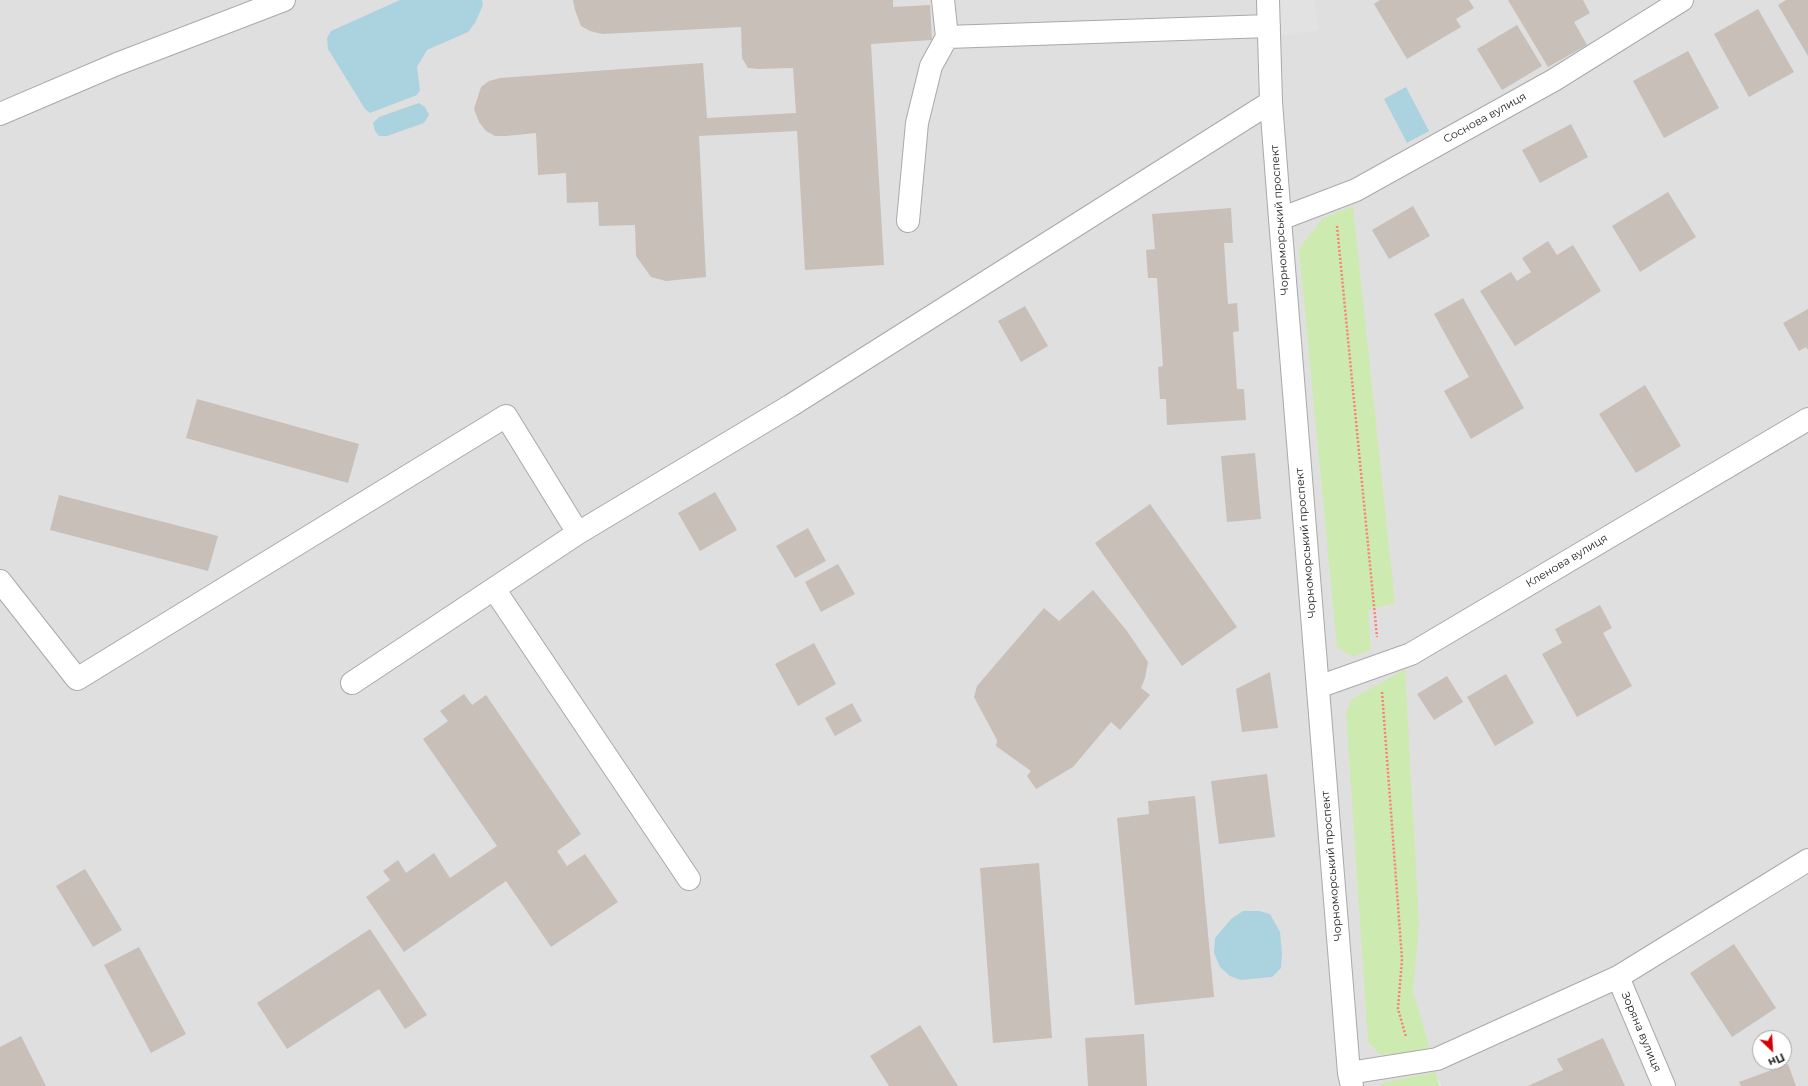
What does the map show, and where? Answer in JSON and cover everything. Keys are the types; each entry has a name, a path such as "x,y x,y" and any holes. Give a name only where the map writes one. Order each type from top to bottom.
{"street":[{"path":"0,114 117,64 284,0"},
{"path":"908,221 917,123 931,66 947,36 943,0"},
{"name":"Чорноморський проспект","path":"1268,0 1271,102 1350,1080"},
{"name":"Соснова вулиця","path":"1280,220 1356,190 1554,80 1682,0"},
{"path":"947,36 1269,26"},
{"path":"352,683 578,533 790,406 1271,102"},
{"path":"0,581 77,679 506,416 578,533"},
{"name":"Кленова вулиця","path":"1318,687 1411,654 1808,419"},
{"path":"494,589 689,879"},
{"path":"1350,1080 1414,1063 1437,1059 1618,977 1808,860"},
{"name":"Зоряна вулиця","path":"1618,977 1664,1086"}],"path":[{"path":"1334,198 1380,665 1402,959 1398,1009 1414,1063"}],"shaded area":[{"path":"0,0 1808,0 1808,1086 1441,1086 1438,1079 1415,1086 0,1086"},
{"path":"1276,0 1314,0 1318,30 1278,36"}],"green space":[{"path":"1353,206 1395,603 1368,610 1371,649 1353,657 1337,647 1299,249 1322,219"},
{"path":"1405,669 1419,923 1413,991 1430,1050 1381,1055 1368,1042 1346,713 1352,699"},
{"path":"1435,1072 1440,1086 1381,1086 1383,1083"}],"water":[{"path":"400,0 482,0 483,5 475,23 468,32 427,50 417,67 420,90 417,95 370,113 365,109 328,49 327,38 331,31"},
{"path":"1406,87 1429,131 1407,143 1384,99"},
{"path":"419,103 425,107 429,115 424,123 387,136 379,136 375,131 373,123 379,117"},
{"path":"1243,911 1259,911 1270,914 1280,932 1282,954 1281,968 1272,977 1241,980 1230,976 1220,967 1214,953 1215,938 1232,918"}],"building":[{"path":"573,0 893,0 893,7 930,5 932,40 871,44 884,265 805,270 797,131 699,136 706,277 666,281 651,277 636,256 635,225 599,226 598,202 567,203 566,173 538,175 536,133 495,136 486,131 479,122 474,109 481,87 489,81 500,78 703,63 707,118 796,113 793,68 748,68 742,58 741,27 602,34 590,31 581,26"},
{"path":"1380,0 1469,0 1474,8 1456,19 1461,27 1407,59 1374,4"},
{"path":"1508,0 1583,0 1590,13 1574,22 1587,45 1548,67"},
{"path":"1786,0 1808,0 1808,56 1778,5"},
{"path":"1758,9 1794,72 1749,97 1714,34"},
{"path":"1517,25 1542,66 1502,90 1477,49"},
{"path":"1688,51 1719,108 1664,138 1633,81"},
{"path":"1571,124 1588,157 1540,183 1522,150"},
{"path":"1668,192 1696,237 1640,272 1612,226"},
{"path":"1413,206 1430,236 1389,259 1372,230"},
{"path":"1231,208 1233,243 1224,243 1228,304 1237,303 1239,331 1233,332 1237,389 1244,389 1246,420 1167,425 1166,399 1160,399 1158,367 1163,366 1157,278 1148,278 1146,250 1155,249 1152,214"},
{"path":"1548,241 1557,255 1573,245 1601,291 1515,346 1480,291 1511,272 1517,281 1531,272 1522,258"},
{"path":"1463,298 1524,408 1471,439 1444,391 1469,377 1434,314"},
{"path":"1025,306 1048,346 1021,362 998,321"},
{"path":"1808,309 1808,350 1806,347 1799,351 1783,323"},
{"path":"1645,385 1681,446 1636,473 1599,414"},
{"path":"197,399 359,444 348,483 186,438"},
{"path":"1255,453 1261,519 1227,522 1221,456"},
{"path":"715,492 737,530 700,551 678,513"},
{"path":"59,495 218,536 208,571 50,530"},
{"path":"1150,504 1237,627 1182,666 1095,543"},
{"path":"808,528 826,561 795,578 776,546"},
{"path":"838,564 855,594 821,612 805,582"},
{"path":"1093,590 1127,631 1148,662 1145,678 1141,688 1150,695 1120,730 1111,722 1073,767 1036,789 1027,776 1031,771 996,746 997,740 974,697 977,686 1044,608 1059,621"},
{"path":"1600,605 1612,628 1603,633 1632,686 1577,717 1542,654 1562,643 1555,629"},
{"path":"814,643 836,684 798,706 775,664"},
{"path":"1270,672 1278,728 1242,732 1236,689"},
{"path":"1506,674 1534,723 1495,746 1467,697"},
{"path":"1447,676 1463,702 1434,720 1417,694"},
{"path":"464,694 472,705 486,695 581,834 557,851 567,866 585,854 618,902 551,947 506,881 404,952 366,897 390,880 383,871 398,860 406,873 434,853 450,878 497,846 423,739 448,721 440,711"},
{"path":"852,703 862,721 835,736 825,718"},
{"path":"1267,774 1275,837 1219,844 1211,781"},
{"path":"1195,796 1214,997 1135,1005 1117,818 1149,814 1148,801"},
{"path":"1039,863 1052,1038 993,1043 980,868"},
{"path":"85,869 122,930 93,947 56,886"},
{"path":"370,929 427,1015 405,1029 379,989 287,1049 257,1003"},
{"path":"1734,944 1776,1008 1732,1037 1690,973"},
{"path":"139,947 186,1034 151,1053 104,965"},
{"path":"920,1025 958,1086 889,1086 870,1056"},
{"path":"1144,1034 1147,1086 1088,1086 1085,1038"},
{"path":"21,1036 46,1086 0,1086 0,1047"},
{"path":"1603,1038 1625,1086 1528,1086 1563,1070 1557,1059"},
{"path":"1772,1070 1790,1070 1796,1086 1741,1086 1739,1082"}]}
